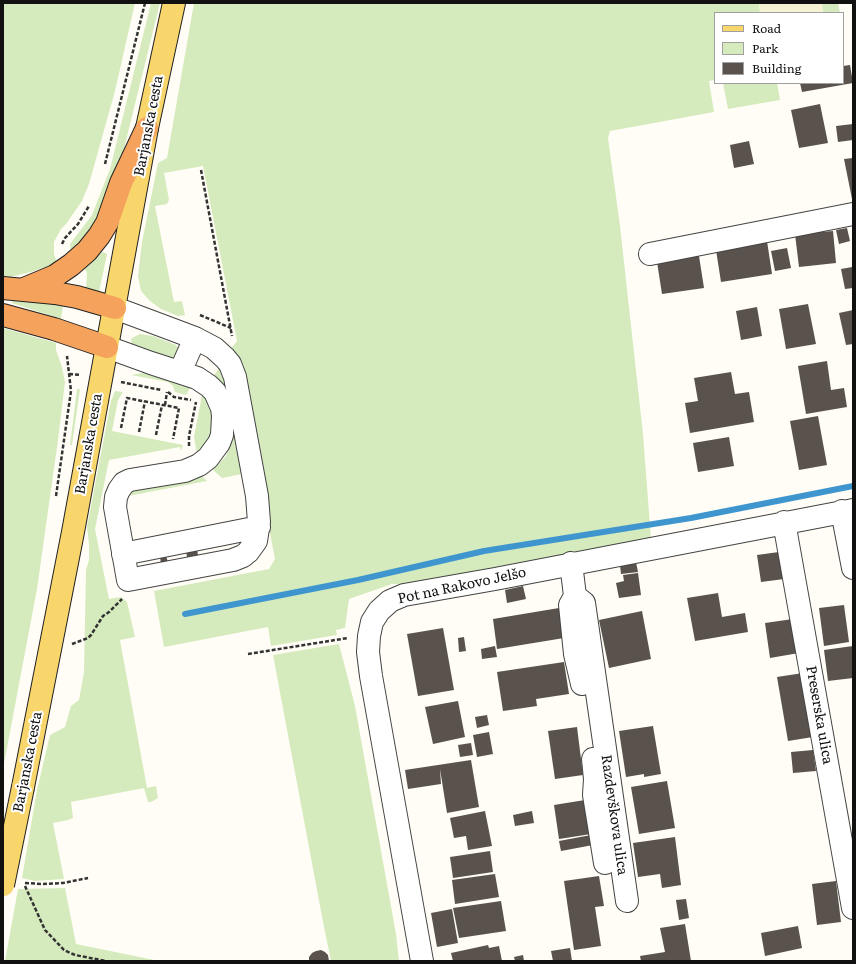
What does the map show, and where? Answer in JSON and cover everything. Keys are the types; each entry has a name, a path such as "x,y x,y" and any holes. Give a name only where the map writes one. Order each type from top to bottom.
{"highway":[{"path":"13,288 55,276 72,265 87,251 107,223 121,184 147,128"},
{"path":"13,288 77,297 114,308"},
{"path":"3,315 54,329 107,347"}],"main road":[{"name":"Barjanska cesta","path":"16,884 23,787 50,654 147,128 174,3"}],"street":[{"path":"650,254 853,214"},
{"path":"107,347 151,364 197,378 209,386 219,400 222,408 222,435 219,443 208,458 194,468 185,471 130,480 124,483 116,497 115,507 117,523 128,580 233,560 248,552 256,541 259,527 257,496 235,377 230,364 214,348 194,338 114,308"},
{"path":"180,372 194,338"},
{"path":"848,510 853,568"},
{"name":"Pot na Rakovo Jelšo","path":"422,961 368,652 372,622 379,610 390,601 404,595 495,579 848,510"},
{"name":"Preserska ulica","path":"784,522 853,908"},
{"path":"123,554 259,527"},
{"name":"Razdevškova ulica","path":"571,563 575,596 584,603 596,731 627,901"},
{"name":"Razdevškova ulica","path":"596,731 594,795 605,863"}],"path":[{"path":"104,168 145,3"},
{"path":"201,170 232,335"},
{"path":"62,247 65,238 78,224 92,200"},
{"path":"200,315 231,328"},
{"path":"122,382 167,392 174,397 196,401"},
{"path":"156,435 167,392"},
{"path":"189,452 189,436 197,395"},
{"path":"122,428 127,398 179,408 173,439"},
{"path":"139,432 144,401"},
{"path":"50,654 92,635 99,620 122,598 128,580"},
{"path":"248,654 338,640"},
{"path":"16,884 63,883 88,878"},
{"path":"16,884 45,930 64,950 74,955 106,961"}],"shaded area":[{"path":"759,3 822,3 823,12 760,12"}],"green space":[{"path":"3,3 135,3 115,91 89,184 82,201 61,229 54,242 54,254 57,263 31,272 10,277 3,277"},
{"path":"151,3 160,3 118,173 92,229 71,252 70,244 92,215 110,169"},
{"path":"194,3 759,3 760,12 714,12 714,80 709,81 714,112 610,131 608,138 620,226 643,434 651,539 407,584 392,584 349,599 345,628 336,630 337,635 271,646 268,627 164,647 154,591 269,569 275,559 238,367 231,349 237,341 203,166 164,173 169,200 167,204 155,206 174,302 182,301 185,315 178,316 161,309 150,301 141,291 138,276 142,242 158,163 167,158"},
{"path":"822,3 838,3 840,12 823,12"},
{"path":"723,84 777,84 780,100 728,109"},
{"path":"103,252 107,254 99,292 86,289 87,274 84,266"},
{"path":"14,298 63,306 61,319 12,303 12,299"},
{"path":"3,328 56,343 56,350 65,382 37,589 3,769"},
{"path":"140,334 153,336 176,345 180,350 177,356 170,358 132,345 131,339"},
{"path":"219,368 227,381 247,473 222,478 213,470 226,456 233,436 212,378"},
{"path":"142,373 158,374 192,385 186,395 175,392 173,386 168,382 131,375"},
{"path":"77,389 80,389 72,445 70,445"},
{"path":"115,391 123,392 118,400 112,431 183,445 181,451 180,447 109,460 95,529 109,599 121,597 127,602 135,637 120,640 147,788 156,786 158,798 148,802 144,788 71,802 73,818 53,823 64,879 35,881 22,878 37,790 50,735 65,727 71,706 79,700 84,672 86,570 89,560 87,527 111,401"},
{"path":"202,395 206,399 211,409 212,422 208,441 197,454 194,437"},
{"path":"202,476 207,481 128,496 131,490"},
{"path":"339,644 355,706 396,934 399,961 331,961 323,922 273,655"},
{"path":"65,888 76,944 159,961 5,961 18,889"}],"building":[{"path":"850,65 853,83 802,92 800,84 844,84 844,66"},
{"path":"820,104 828,143 799,148 791,110"},
{"path":"853,124 853,140 838,142 836,126"},
{"path":"749,141 754,164 734,168 730,145"},
{"path":"853,158 853,199 852,199 844,159"},
{"path":"847,228 850,241 839,244 836,230"},
{"path":"833,231 836,263 799,267 795,234"},
{"path":"767,241 772,274 721,282 716,250"},
{"path":"787,248 791,268 775,271 771,251"},
{"path":"699,256 704,288 662,294 657,262"},
{"path":"852,267 853,288 845,289 841,269"},
{"path":"808,304 816,344 786,349 779,309"},
{"path":"757,307 762,336 741,340 736,311"},
{"path":"853,310 853,344 846,345 839,313"},
{"path":"827,361 831,390 844,388 847,407 806,414 798,366"},
{"path":"731,372 735,394 749,392 754,422 690,433 685,403 698,401 694,378"},
{"path":"818,416 827,465 799,470 790,421"},
{"path":"729,437 734,466 698,472 693,443"},
{"path":"197,549 198,555 187,557 186,551"},
{"path":"779,552 784,579 761,582 757,555"},
{"path":"166,556 168,562 161,564 160,557"},
{"path":"636,562 638,572 621,574 620,565"},
{"path":"638,573 641,595 619,598 616,583 624,581 623,575"},
{"path":"523,586 526,599 507,603 505,590"},
{"path":"718,593 722,617 745,613 748,632 695,641 687,598"},
{"path":"844,605 849,642 824,646 819,608"},
{"path":"565,607 570,637 497,649 493,619"},
{"path":"642,611 651,659 609,668 599,620"},
{"path":"793,619 799,653 770,658 765,623"},
{"path":"443,628 454,690 418,696 407,634"},
{"path":"464,637 466,651 459,652 458,638"},
{"path":"495,646 497,657 482,659 481,649"},
{"path":"853,646 853,678 828,681 824,650"},
{"path":"564,662 569,694 536,699 537,706 503,711 497,672"},
{"path":"803,673 813,737 788,741 777,677"},
{"path":"458,701 465,737 433,744 425,707"},
{"path":"487,715 489,725 477,728 475,717"},
{"path":"653,726 661,774 644,777 644,774 626,777 619,731"},
{"path":"577,727 583,775 555,779 548,731"},
{"path":"489,732 493,754 477,757 473,735"},
{"path":"471,743 473,755 460,757 458,745"},
{"path":"813,750 816,771 793,773 791,752"},
{"path":"471,760 479,807 447,813 440,769 441,784 408,789 405,770"},
{"path":"667,781 675,828 639,834 631,787"},
{"path":"585,800 591,834 559,839 554,805"},
{"path":"485,811 492,846 468,850 466,836 454,838 450,818"},
{"path":"532,811 534,823 515,826 513,815"},
{"path":"591,835 593,845 561,851 559,841"},
{"path":"675,837 681,885 662,888 660,874 638,877 633,843"},
{"path":"490,851 493,872 453,878 450,857"},
{"path":"495,874 499,897 455,904 452,880"},
{"path":"599,876 604,906 595,907 601,946 574,950 564,881"},
{"path":"836,881 841,922 817,925 812,884"},
{"path":"686,899 689,918 679,920 676,900"},
{"path":"501,901 506,931 459,938 453,908"},
{"path":"452,909 458,943 437,947 431,913"},
{"path":"685,924 691,961 641,961 640,956 665,952 660,928"},
{"path":"798,926 802,948 765,956 761,933"},
{"path":"488,945 489,948 499,946 502,961 453,961 451,953"},
{"path":"570,948 572,961 553,961 551,951"},
{"path":"321,950 328,955 329,961 309,961 309,957 312,953"},
{"path":"523,955 524,961 515,961 514,957"}],"waterway":[{"path":"185,614 358,580 484,551 691,518 853,486"}]}
